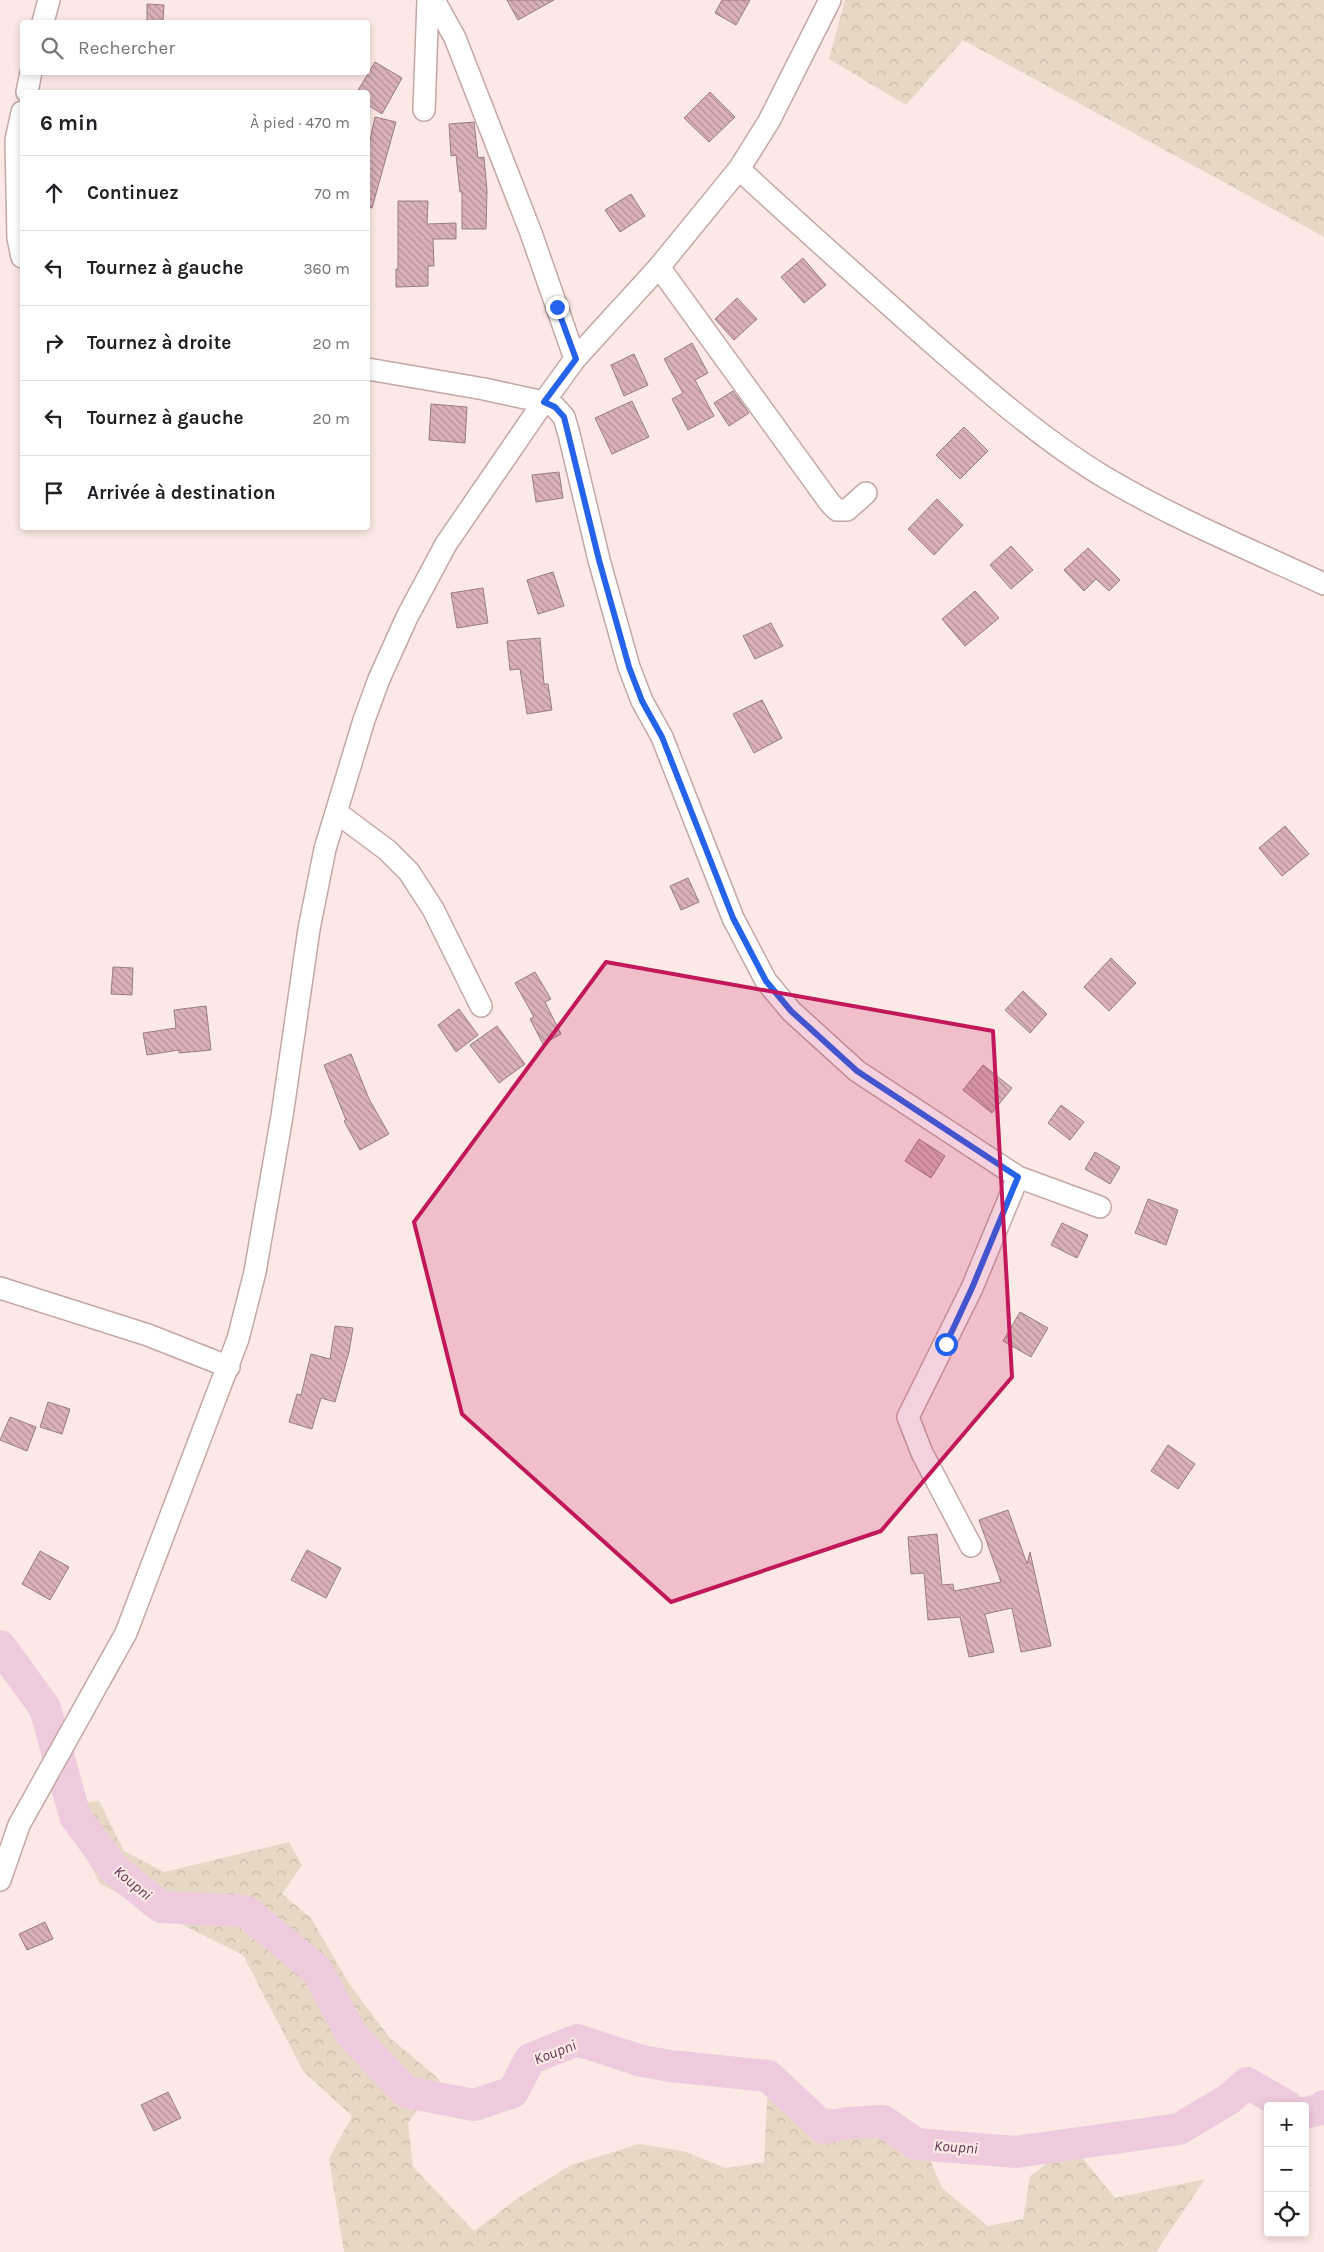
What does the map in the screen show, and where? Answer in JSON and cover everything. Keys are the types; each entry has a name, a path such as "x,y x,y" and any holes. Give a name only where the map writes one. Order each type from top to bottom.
{"street":[{"path":"43,20 49,0"},
{"path":"424,110 428,0"},
{"path":"434,0 459,46 531,233 576,359"},
{"path":"0,1880 19,1825 52,1762 104,1677 126,1633 229,1367 238,1339 254,1272 282,1116 309,929 325,849 364,720 379,678 446,544 576,359 659,267 739,169 769,121 830,0"},
{"path":"27,90 30,75"},
{"path":"20,121 16,140 18,238 20,248"},
{"path":"739,169 808,233 979,384 1060,446 1105,477 1155,506 1324,584"},
{"path":"659,267 830,503 838,510 847,510 866,493"},
{"path":"370,369 484,389 544,402 555,407 564,417 599,560 629,667 642,701 662,737 733,918 766,981 791,1011 857,1071 1018,1177 1100,1207"},
{"path":"336,812 387,850 409,872 433,909 481,1006"},
{"path":"971,1546 922,1453 908,1417 972,1288 1018,1177"},
{"path":"0,1288 148,1334 229,1367"}],"highlighted area":[{"path":"606,962 993,1031 1012,1377 881,1531 671,1602 462,1414 414,1222"}],"green space":[{"path":"845,0 1324,0 1324,237 963,40 906,105 829,59"},
{"path":"99,1801 124,1851 164,1872 289,1842 302,1865 282,1894 311,1918 348,1982 389,2037 440,2080 408,2123 413,2167 474,2231 521,2196 571,2165 639,2144 683,2151 726,2168 764,2162 767,2099 845,2111 918,2131 942,2188 988,2226 1023,2219 1030,2176 1072,2145 1115,2198 1205,2179 1156,2252 344,2252 329,2159 352,2116 303,2071 243,1955 100,1884 59,1805"}],"building":[{"path":"507,0 554,0 518,20"},
{"path":"722,0 750,0 736,25 715,13"},
{"path":"147,4 164,5 163,20 147,20"},
{"path":"375,62 402,78 382,114 370,106 370,90 358,90 367,75 370,75 370,70"},
{"path":"710,92 735,117 709,142 684,118"},
{"path":"375,117 396,122 372,208 370,208 370,140"},
{"path":"474,122 478,158 484,157 487,190 486,229 462,229 462,192 460,192 456,155 451,156 449,124"},
{"path":"631,194 645,216 620,232 605,210"},
{"path":"398,201 428,201 427,224 456,223 456,239 433,239 434,266 428,266 428,286 396,287 396,269 398,269"},
{"path":"803,258 826,285 804,303 781,277"},
{"path":"737,298 757,319 734,340 715,319"},
{"path":"692,343 708,373 695,380 714,416 688,430 672,399 683,393 664,359"},
{"path":"634,354 648,385 624,396 611,365"},
{"path":"733,391 749,413 729,426 714,403"},
{"path":"632,401 649,437 612,454 595,418"},
{"path":"431,404 467,407 465,443 429,440"},
{"path":"964,427 988,451 960,479 936,455"},
{"path":"559,472 563,498 536,502 532,475"},
{"path":"937,499 963,525 934,555 908,529"},
{"path":"1011,546 1033,570 1011,589 990,565"},
{"path":"1088,548 1120,580 1109,591 1096,579 1084,591 1064,570"},
{"path":"553,572 564,606 538,614 527,580"},
{"path":"483,588 488,623 457,628 451,593"},
{"path":"975,591 999,618 965,646 942,619"},
{"path":"771,623 783,646 755,659 743,636"},
{"path":"540,638 544,684 548,684 552,710 527,714 520,669 510,670 507,641"},
{"path":"762,700 782,738 754,753 733,714"},
{"path":"1285,826 1309,854 1282,876 1259,848"},
{"path":"688,878 699,902 681,910 670,886"},
{"path":"1111,958 1136,983 1109,1011 1084,987"},
{"path":"113,967 133,968 132,995 111,994"},
{"path":"535,972 551,999 545,1002 561,1034 543,1044 530,1019 534,1017 515,983"},
{"path":"1023,991 1047,1014 1030,1033 1005,1010"},
{"path":"206,1006 211,1050 179,1053 179,1050 147,1055 143,1033 176,1028 174,1010"},
{"path":"459,1009 478,1035 456,1052 438,1025"},
{"path":"497,1026 525,1064 499,1083 470,1045"},
{"path":"351,1054 369,1099 389,1134 360,1150 344,1121 346,1120 324,1065"},
{"path":"983,1065 1012,1088 992,1113 963,1090"},
{"path":"1061,1105 1084,1122 1070,1140 1048,1123"},
{"path":"919,1139 945,1156 931,1178 905,1161"},
{"path":"1095,1152 1120,1167 1110,1184 1085,1169"},
{"path":"1148,1199 1178,1210 1166,1245 1135,1233"},
{"path":"1062,1223 1088,1235 1077,1258 1051,1245"},
{"path":"1020,1312 1048,1328 1031,1357 1003,1341"},
{"path":"335,1326 353,1328 349,1352 335,1402 321,1398 312,1429 289,1422 297,1394 301,1395 311,1354 330,1359"},
{"path":"48,1402 70,1409 62,1434 40,1427"},
{"path":"10,1417 36,1427 27,1451 0,1440"},
{"path":"1168,1445 1195,1464 1178,1489 1151,1471"},
{"path":"1008,1510 1027,1564 1030,1552 1051,1646 1021,1652 1012,1608 985,1614 994,1652 969,1657 960,1617 928,1620 924,1573 911,1574 908,1537 937,1534 942,1585 953,1584 954,1591 1001,1582 979,1520"},
{"path":"307,1550 341,1568 326,1598 291,1580"},
{"path":"40,1551 69,1567 50,1600 22,1584"},
{"path":"45,1922 53,1939 27,1950 19,1934"},
{"path":"168,2092 181,2118 154,2131 141,2105"}],"waterway":[{"name":"Koupni","path":"0,1646 45,1708 75,1816 113,1868 161,1907 245,1911 317,1970 351,2034 406,2092 474,2105 513,2092 530,2059 577,2040 642,2061 670,2066 768,2076 824,2128 847,2123 883,2121 916,2144 1016,2152 1179,2129 1229,2099 1247,2083 1280,2102"},
{"name":"Koupni","path":"1309,2112 1322,2109 1324,2106"}],"route":[{"path":"557,307 576,359 544,402 555,407 564,417 599,560 629,667 642,701 662,737 702,841 748,951 766,981 791,1011 857,1071 1018,1177 972,1288 946,1344"}]}
